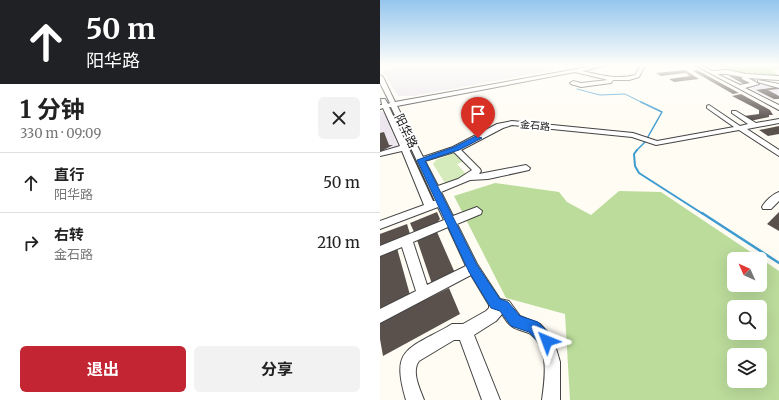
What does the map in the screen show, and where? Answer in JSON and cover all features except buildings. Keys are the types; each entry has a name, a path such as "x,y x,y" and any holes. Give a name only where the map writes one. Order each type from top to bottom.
{"street":[{"name":"阳华路","path":"381,84 386,106 413,145 436,190 436,204"},
{"path":"386,106 502,84"},
{"path":"576,84 583,85 598,84"},
{"path":"732,84 779,108"},
{"path":"738,87 756,84"},
{"path":"772,90 779,94"},
{"name":"阳华路","path":"380,92 404,147 436,204 450,222 473,268 496,304"},
{"path":"769,103 779,101"},
{"path":"709,107 779,154"},
{"path":"734,112 754,125 779,121"},
{"name":"金石路","path":"421,160 456,149 500,126 518,123 632,135 656,143 754,125"},
{"path":"380,154 413,145"},
{"path":"436,190 470,177 478,171 456,149"},
{"path":"470,177 488,176 526,168"},
{"path":"767,207 779,195"},
{"path":"380,225 436,204"},
{"path":"380,250 477,211"},
{"path":"406,240 421,287"},
{"path":"380,316 473,268"},
{"path":"415,400 407,368 408,360 420,350 452,332 469,328 491,316 496,311 496,304 504,306 516,321 534,327 547,341 552,353 554,381 551,400"},
{"path":"469,328 491,400"}],"shaded area":[{"path":"391,84 481,84 413,96 398,96"},
{"path":"742,84 768,84 779,87 779,99 773,100"},
{"path":"380,111 384,112 400,151 380,157"}],"green space":[{"path":"456,152 465,161 457,164 467,175 450,183 445,183 433,164 436,160"},
{"path":"495,183 559,192 567,202 591,215 619,191 661,192 751,252 727,252 727,292 767,292 767,263 779,271 779,400 570,400 565,314 506,298 454,196"}],"waterway":[{"path":"577,89 600,95 625,94 641,102"},
{"path":"637,150 645,142 662,112 641,102"},
{"path":"637,150 634,154 635,166 639,173 703,214"},
{"path":"702,213 779,263"}],"route":[{"path":"478,138 456,149 421,160 473,268 496,304 504,306 516,321 534,327 547,341"}]}
